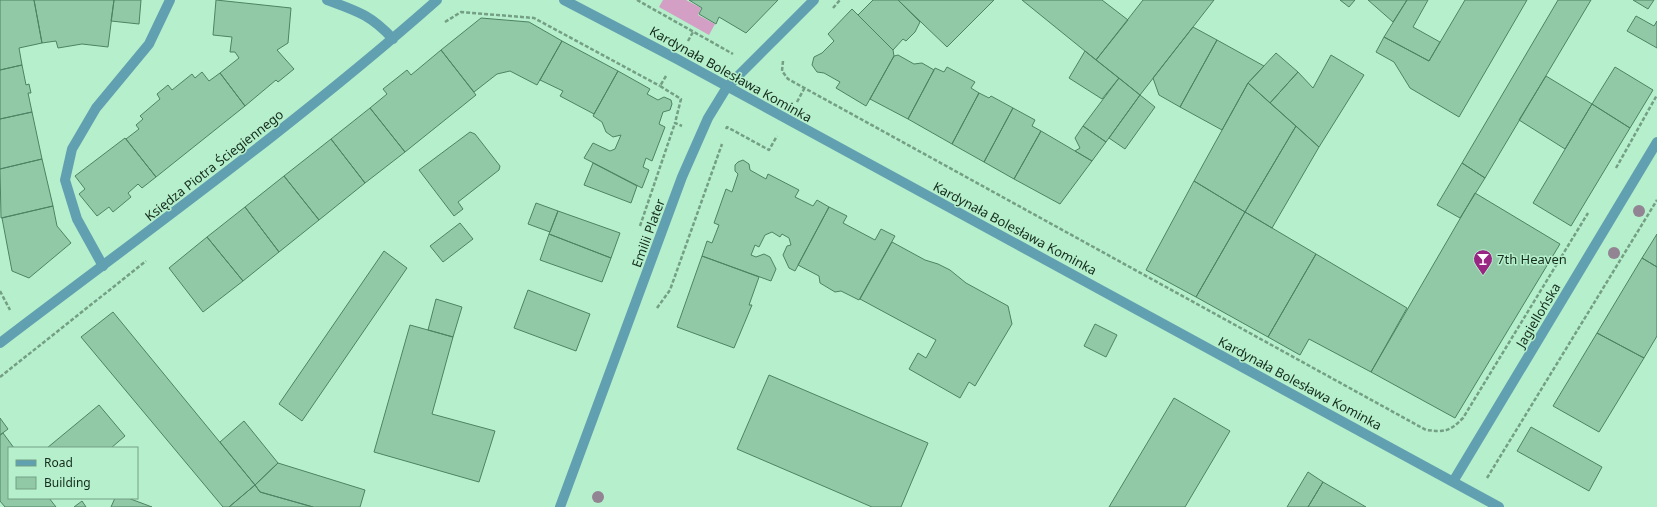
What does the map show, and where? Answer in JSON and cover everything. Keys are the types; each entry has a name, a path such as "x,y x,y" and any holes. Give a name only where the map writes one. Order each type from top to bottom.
{"street":[{"path":"103,266 77,219 65,180 72,150 96,108 149,44 170,0"},
{"path":"327,0 367,16 379,24 393,39"},
{"name":"Księdza Piotra Ściegiennego","path":"0,343 266,143 393,39 437,0"},
{"name":"Kardynała Bolesława Kominka","path":"564,0 1454,480 1499,507"},
{"name":"Emilii Plater","path":"560,507 685,170 708,118 727,87 814,0"},
{"name":"Jagiellońska","path":"1454,480 1657,142"}],"path":[{"path":"638,0 734,55"},
{"path":"830,11 840,0"},
{"path":"441,25 461,12 534,18 660,86"},
{"path":"787,56 782,62 781,68 788,79 1426,430 1441,432 1452,429 1463,418 1590,210"},
{"path":"1614,171 1657,95"},
{"path":"653,313 670,290 722,144"},
{"path":"1477,494 1657,200"},
{"path":"0,377 149,258"}],"shaded area":[{"path":"663,0 686,0 701,8 698,15 715,24 709,35 659,7"}],"building":[{"path":"0,0 34,0 42,43 19,48 22,65 0,70"},
{"path":"34,0 114,0 108,47 82,44 58,48 56,41 42,43"},
{"path":"114,0 141,0 139,24 111,21"},
{"path":"216,0 291,8 288,43 277,50 294,69 278,82 276,80 245,106 220,73 239,58 235,52 230,52 232,37 213,35"},
{"path":"689,0 778,0 746,33 719,17 716,24 699,14 702,8"},
{"path":"873,0 898,0 920,22 915,32 906,41 903,39 893,50 858,15"},
{"path":"898,0 994,0 947,47"},
{"path":"1022,0 1102,0 1128,20 1096,60"},
{"path":"1143,0 1214,0 1140,95 1096,60"},
{"path":"1340,0 1355,0 1349,7"},
{"path":"1368,0 1407,0 1393,22"},
{"path":"1407,0 1428,0 1413,27 1440,42 1429,61 1384,37"},
{"path":"1465,0 1527,0 1459,117 1410,88 1394,62 1376,52 1384,37 1429,61"},
{"path":"1558,0 1591,0 1485,178 1462,163"},
{"path":"1633,0 1654,0 1648,9"},
{"path":"852,9 893,50 894,56 866,106 836,88 840,82 824,73 817,72 812,65 814,57 822,53 834,41 828,34"},
{"path":"1636,16 1654,26 1657,21 1657,48 1627,31"},
{"path":"481,18 529,22 562,41 537,85 510,71 497,74 474,92 441,50"},
{"path":"1193,27 1217,40 1180,107 1159,95 1153,78"},
{"path":"1217,40 1264,66 1248,83 1222,130 1180,107"},
{"path":"562,41 618,71 594,114 560,96 563,91 540,80"},
{"path":"441,50 476,95 405,152 370,108 387,94 383,89 407,70 411,75"},
{"path":"1085,51 1119,78 1102,99 1069,78"},
{"path":"1276,53 1298,72 1270,103 1248,83"},
{"path":"898,55 914,64 922,63 934,70 908,119 870,99 894,56"},
{"path":"1331,55 1364,75 1319,147 1270,103 1298,72 1313,88"},
{"path":"22,65 26,85 29,84 31,93 28,93 32,112 0,119 0,70"},
{"path":"947,67 975,82 971,88 979,93 952,144 908,119 935,68 944,72"},
{"path":"1615,67 1653,90 1630,128 1592,104"},
{"path":"618,71 650,89 647,94 658,100 664,97 671,100 672,104 670,110 663,112 659,124 665,127 652,161 646,158 643,167 649,170 642,188 584,158 593,143 610,151 615,149 621,135 613,137 606,132 602,122 593,116"},
{"path":"202,72 209,81 220,73 245,106 156,177 126,139 139,129 136,125 143,119 140,116 160,99 157,94 168,85 172,90 192,74 195,78"},
{"path":"1546,76 1592,104 1565,149 1519,120"},
{"path":"1119,78 1140,95 1106,142 1083,126"},
{"path":"1248,83 1296,126 1245,212 1194,181"},
{"path":"979,93 989,98 991,96 1013,108 984,162 952,144"},
{"path":"1140,95 1155,107 1125,149 1109,138"},
{"path":"1592,104 1630,128 1571,226 1533,203"},
{"path":"370,108 405,152 365,183 331,139"},
{"path":"1013,108 1035,120 1032,126 1041,131 1014,179 984,162"},
{"path":"32,112 42,159 0,169 0,119"},
{"path":"1083,126 1106,142 1092,161 1075,151 1080,148 1075,138"},
{"path":"1296,126 1319,147 1272,228 1245,212"},
{"path":"1041,131 1092,161 1060,204 1014,179"},
{"path":"470,132 475,134 500,166 499,170 458,202 463,209 454,216 419,170"},
{"path":"125,138 156,177 142,188 138,184 128,193 131,197 113,212 109,207 97,216 79,194 85,189 75,176"},
{"path":"331,139 365,183 319,220 284,176"},
{"path":"42,159 53,206 1,218 0,169"},
{"path":"743,160 749,164 750,170 766,179 768,174 799,190 795,197 813,206 817,200 829,207 795,271 789,268 783,255 787,246 791,245 789,238 782,234 780,237 772,232 765,235 759,247 755,245 751,255 756,257 764,254 770,257 776,269 771,281 702,256 707,241 712,243 719,225 714,223 726,189 732,192 738,174 735,171 735,165"},
{"path":"593,163 637,186 631,203 584,185"},
{"path":"1462,163 1485,178 1460,218 1437,205"},
{"path":"284,176 319,220 279,252 245,207"},
{"path":"1194,181 1245,212 1196,297 1146,270"},
{"name":"7th Heaven","path":"1475,193 1560,244 1455,418 1371,372"},
{"path":"536,203 558,211 550,232 528,224"},
{"path":"53,206 57,226 71,243 29,278 12,271 2,218"},
{"path":"245,207 279,252 243,281 207,237"},
{"path":"829,207 847,216 843,223 875,240 881,229 895,236 859,300 841,291 835,292 820,283 819,276 798,265"},
{"path":"558,211 620,233 611,258 549,234"},
{"path":"1245,212 1316,254 1268,337 1196,297"},
{"path":"460,223 473,239 443,262 430,246"},
{"path":"549,234 611,258 602,282 540,260"},
{"path":"1657,234 1657,267 1642,258"},
{"path":"207,237 243,281 203,312 169,268"},
{"path":"892,242 925,260 950,270 966,283 1008,306 1012,324 975,386 969,382 960,398 909,369 918,353 926,358 936,340 860,299"},
{"path":"384,251 407,268 302,421 279,404"},
{"path":"1316,254 1407,308 1371,372 1309,339 1300,355 1268,337"},
{"path":"702,256 759,277 749,305 752,305 734,348 677,327"},
{"path":"1642,258 1657,267 1657,336 1644,358 1597,333"},
{"path":"528,290 590,314 576,351 514,328"},
{"path":"436,299 462,307 453,337 428,330"},
{"path":"113,312 255,485 229,507 223,507 81,337"},
{"path":"1095,324 1117,335 1106,357 1084,346"},
{"path":"410,325 453,337 432,414 495,431 479,482 374,452"},
{"path":"1597,333 1644,358 1599,432 1553,406"},
{"path":"769,375 928,443 901,507 872,507 737,449"},
{"path":"1174,398 1230,431 1185,507 1109,507"},
{"path":"99,405 125,436 112,447 48,447"},
{"path":"0,418 8,429 0,435"},
{"path":"244,421 278,463 255,485 220,442"},
{"path":"1531,427 1602,467 1589,491 1517,451"},
{"path":"3,433 13,447 8,447 8,499 50,499 56,507 5,507 0,501 0,435"},
{"path":"278,463 365,490 360,507 313,507 260,492 255,485"},
{"path":"1308,472 1323,482 1308,507 1287,507"},
{"path":"1323,482 1366,507 1308,507"},
{"path":"255,485 260,492 313,507 229,507"},
{"path":"115,499 131,499 152,507 111,507"},
{"path":"82,501 86,507 74,507"}],"place":[{"name":"7th Heaven","path":"1483,276"}]}
